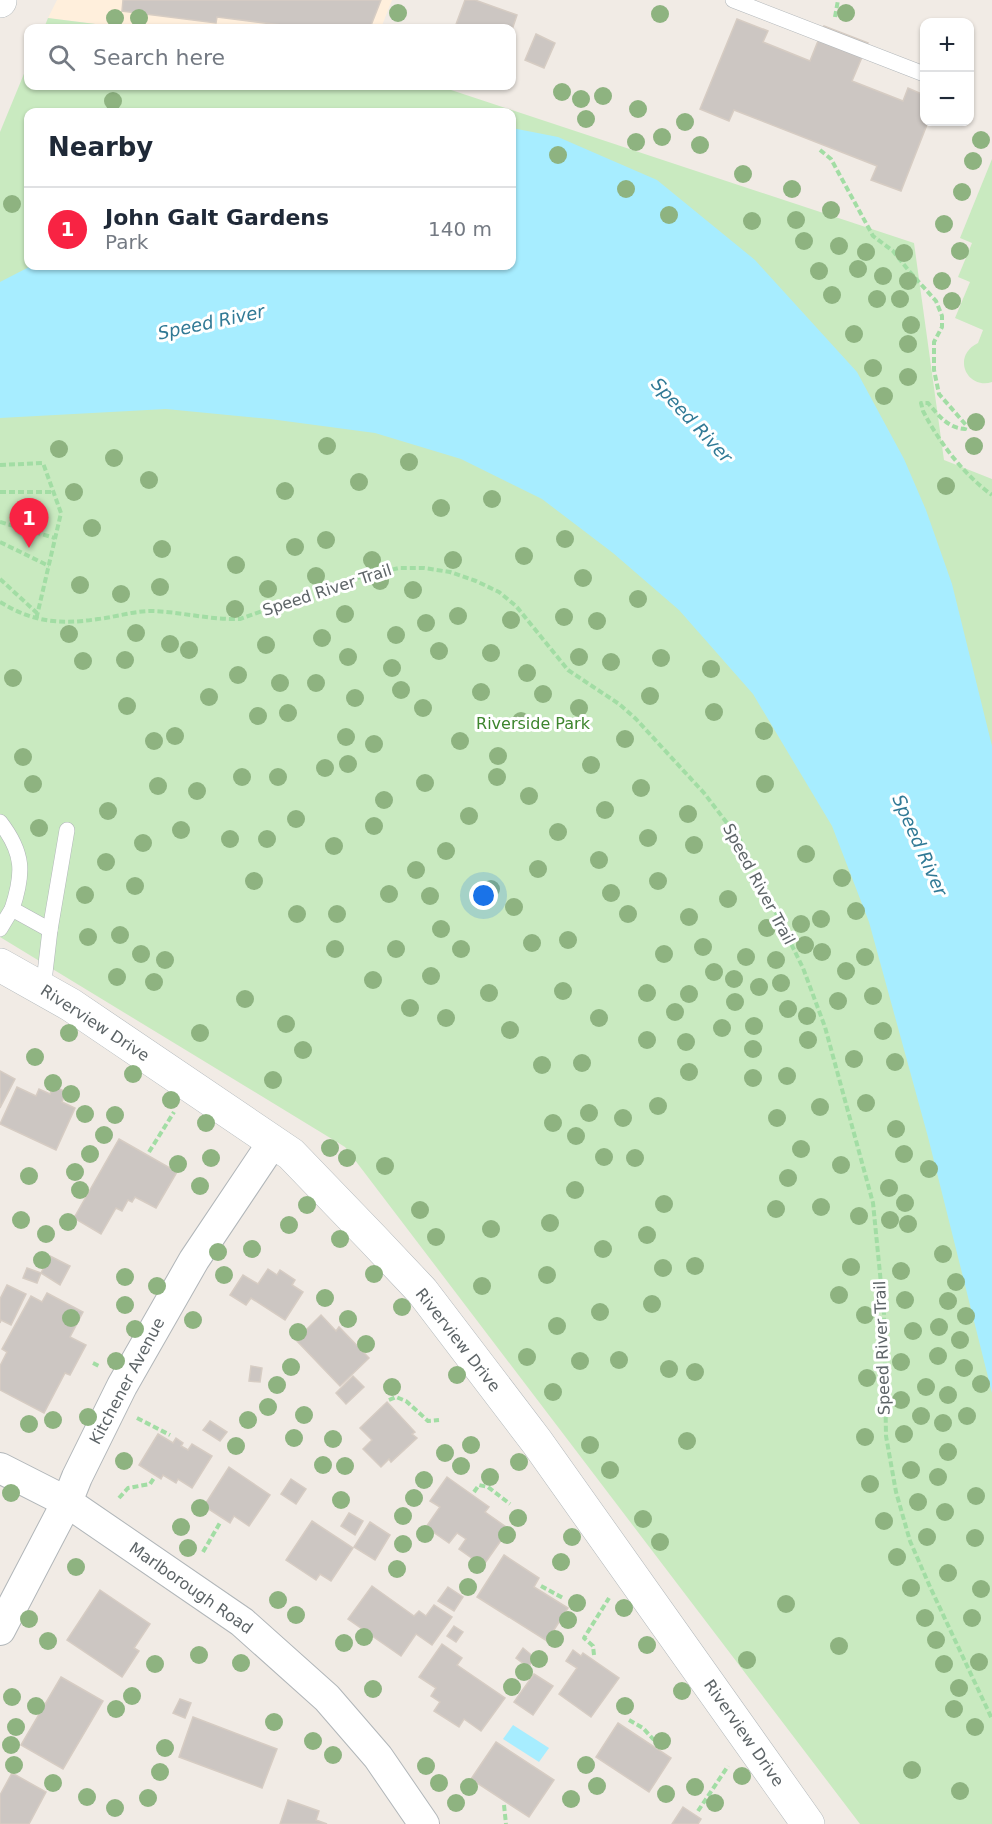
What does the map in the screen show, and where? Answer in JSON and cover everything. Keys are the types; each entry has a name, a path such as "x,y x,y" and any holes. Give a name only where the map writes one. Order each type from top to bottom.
{"street":[{"name":"Riverview Drive","path":"0,965 71,1005 291,1154 422,1291 546,1453 808,1824"},
{"name":"Kitchener Avenue","path":"0,1630 67,1502 122,1386 189,1270 273,1142"},
{"name":"Marlborough Road","path":"0,1468 67,1502 242,1622 327,1698 378,1757 424,1824"}],"lane":[{"path":"733,0 920,72"},
{"path":"0,822 12,837 20,857 20,885 12,909 0,929"},
{"path":"43,990 50,930 67,830"},
{"path":"12,909 50,930"}],"path":[{"path":"820,150 831,159 873,236 893,251 936,301 942,316 942,327 934,342 934,370 939,394 966,425 965,429 954,428 942,419 928,403 921,403 923,411 951,454 980,486 992,495"},
{"path":"0,465 43,463 61,513 36,620"},
{"path":"0,492 54,492"},
{"path":"0,522 55,538"},
{"path":"0,542 49,566"},
{"name":"Speed River Trail","path":"0,602 36,620 64,622 98,620 124,613 152,611 220,620 240,619 353,579 399,568 424,568 450,572 499,592 516,606 568,670 620,704 704,793 740,840 803,968 825,1027 873,1203 884,1314 886,1436 896,1492 910,1541 992,1719"},
{"path":"0,579 38,613"},
{"path":"149,1152 175,1111"},
{"path":"389,1400 396,1397 406,1401 428,1421 439,1420"},
{"path":"134,1416 170,1435"},
{"path":"119,1498 128,1488 150,1484 154,1478"},
{"path":"474,1492 479,1485 488,1487 510,1504"},
{"path":"202,1552 221,1521"},
{"path":"541,1586 563,1598"},
{"path":"594,1655 593,1646 585,1638 609,1598"},
{"path":"629,1720 643,1728 654,1740"},
{"path":"698,1811 728,1767"},
{"path":"504,1805 506,1824"}],"shaded area":[{"path":"57,0 392,0 383,24 95,24 48,18"}],"green space":[{"path":"48,18 95,24 46,24"},
{"name":"Riverside Park","path":"24,74 24,90 451,90 506,108 24,108 24,270 516,270 516,111 914,243 944,460 992,479 992,1824 860,1824 345,1147 0,937 0,132"},
{"path":"992,159 992,382 983,383 969,377 964,363 965,356 978,343 983,330 955,318 970,282 958,277 972,243 960,238"}],"water":[{"name":"Speed River","path":"516,129 558,137 657,180 755,260 857,372 904,459 926,510 952,584 992,746 992,1393 928,1137 869,922 832,826 753,694 679,610 613,553 542,499 461,459 375,433 270,419 166,409 0,418 0,282 24,270 516,270"},
{"path":"513,1725 549,1748 539,1762 503,1739"}],"building":[{"path":"123,0 381,0 372,24 273,24 217,17 216,23 122,11"},
{"path":"465,0 475,0 517,15 514,24 456,24"},
{"path":"737,19 768,31 763,42 810,61 824,26 868,43 852,81 903,101 908,88 920,93 920,126 926,126 901,191 871,180 877,166 734,110 729,121 700,109"},
{"path":"536,34 555,43 544,68 525,60"},
{"path":"0,1071 15,1079 0,1108"},
{"path":"53,1086 66,1092 62,1102 75,1108 56,1150 0,1124 17,1087 36,1096 39,1089 50,1094"},
{"path":"119,1139 177,1172 156,1208 135,1197 132,1202 128,1200 122,1211 116,1208 101,1234 74,1218"},
{"path":"50,1256 70,1266 60,1285 41,1273"},
{"path":"27,1268 41,1273 37,1283 23,1278"},
{"path":"268,1269 277,1275 280,1270 295,1280 292,1285 303,1292 285,1320 251,1298 246,1305 230,1295 243,1275 258,1284"},
{"path":"7,1285 26,1294 11,1325 1,1320 0,1323 0,1299"},
{"path":"47,1293 83,1312 70,1337 86,1345 70,1375 65,1373 44,1413 0,1390 0,1366 7,1352 2,1349 31,1296 42,1302"},
{"path":"321,1315 336,1331 339,1327 369,1358 340,1386 296,1340"},
{"path":"251,1366 262,1368 260,1382 249,1381"},
{"path":"353,1376 364,1387 346,1404 336,1393"},
{"path":"387,1402 415,1432 412,1434 417,1438 391,1462 389,1459 381,1467 363,1449 372,1440 360,1428"},
{"path":"210,1421 227,1432 220,1441 203,1430"},
{"path":"158,1434 173,1443 176,1438 183,1443 181,1446 188,1450 192,1444 212,1456 192,1488 178,1479 176,1483 163,1475 161,1479 139,1465"},
{"path":"229,1467 270,1495 249,1526 234,1516 230,1523 204,1506"},
{"path":"447,1477 489,1507 485,1512 509,1529 483,1566 459,1549 466,1539 457,1533 449,1543 426,1527 440,1507 430,1501"},
{"path":"291,1479 306,1489 296,1504 281,1494"},
{"path":"349,1513 363,1521 355,1535 341,1526"},
{"path":"312,1521 353,1548 331,1581 320,1574 316,1580 286,1560"},
{"path":"370,1522 390,1535 375,1560 354,1547"},
{"path":"504,1555 539,1578 534,1587 568,1608 547,1641 477,1597"},
{"path":"372,1586 414,1616 419,1611 426,1616 434,1605 452,1617 432,1645 416,1634 401,1656 348,1619"},
{"path":"448,1587 463,1597 454,1611 438,1601"},
{"path":"100,1590 150,1624 134,1648 139,1651 122,1677 67,1640"},
{"path":"454,1626 463,1632 456,1642 447,1636"},
{"path":"442,1644 462,1658 457,1665 505,1698 481,1731 464,1719 459,1727 434,1711 440,1702 431,1696 436,1688 419,1677"},
{"path":"523,1648 535,1658 528,1667 516,1658"},
{"path":"573,1650 581,1656 583,1653 619,1678 591,1717 559,1694 577,1668 566,1661"},
{"path":"534,1674 553,1686 533,1715 514,1702"},
{"path":"61,1677 103,1701 63,1769 21,1745"},
{"path":"180,1699 191,1703 185,1718 173,1713"},
{"path":"193,1717 277,1749 262,1788 179,1757"},
{"path":"618,1723 671,1758 649,1792 596,1757"},
{"path":"496,1742 554,1780 529,1817 471,1779"},
{"path":"12,1773 46,1792 29,1824 0,1824 0,1795"},
{"path":"288,1800 319,1811 316,1820 327,1824 280,1824"},
{"path":"683,1807 701,1819 698,1824 672,1824"}],"place":[{"name":"John Galt Gardens","path":"29,548"}]}
